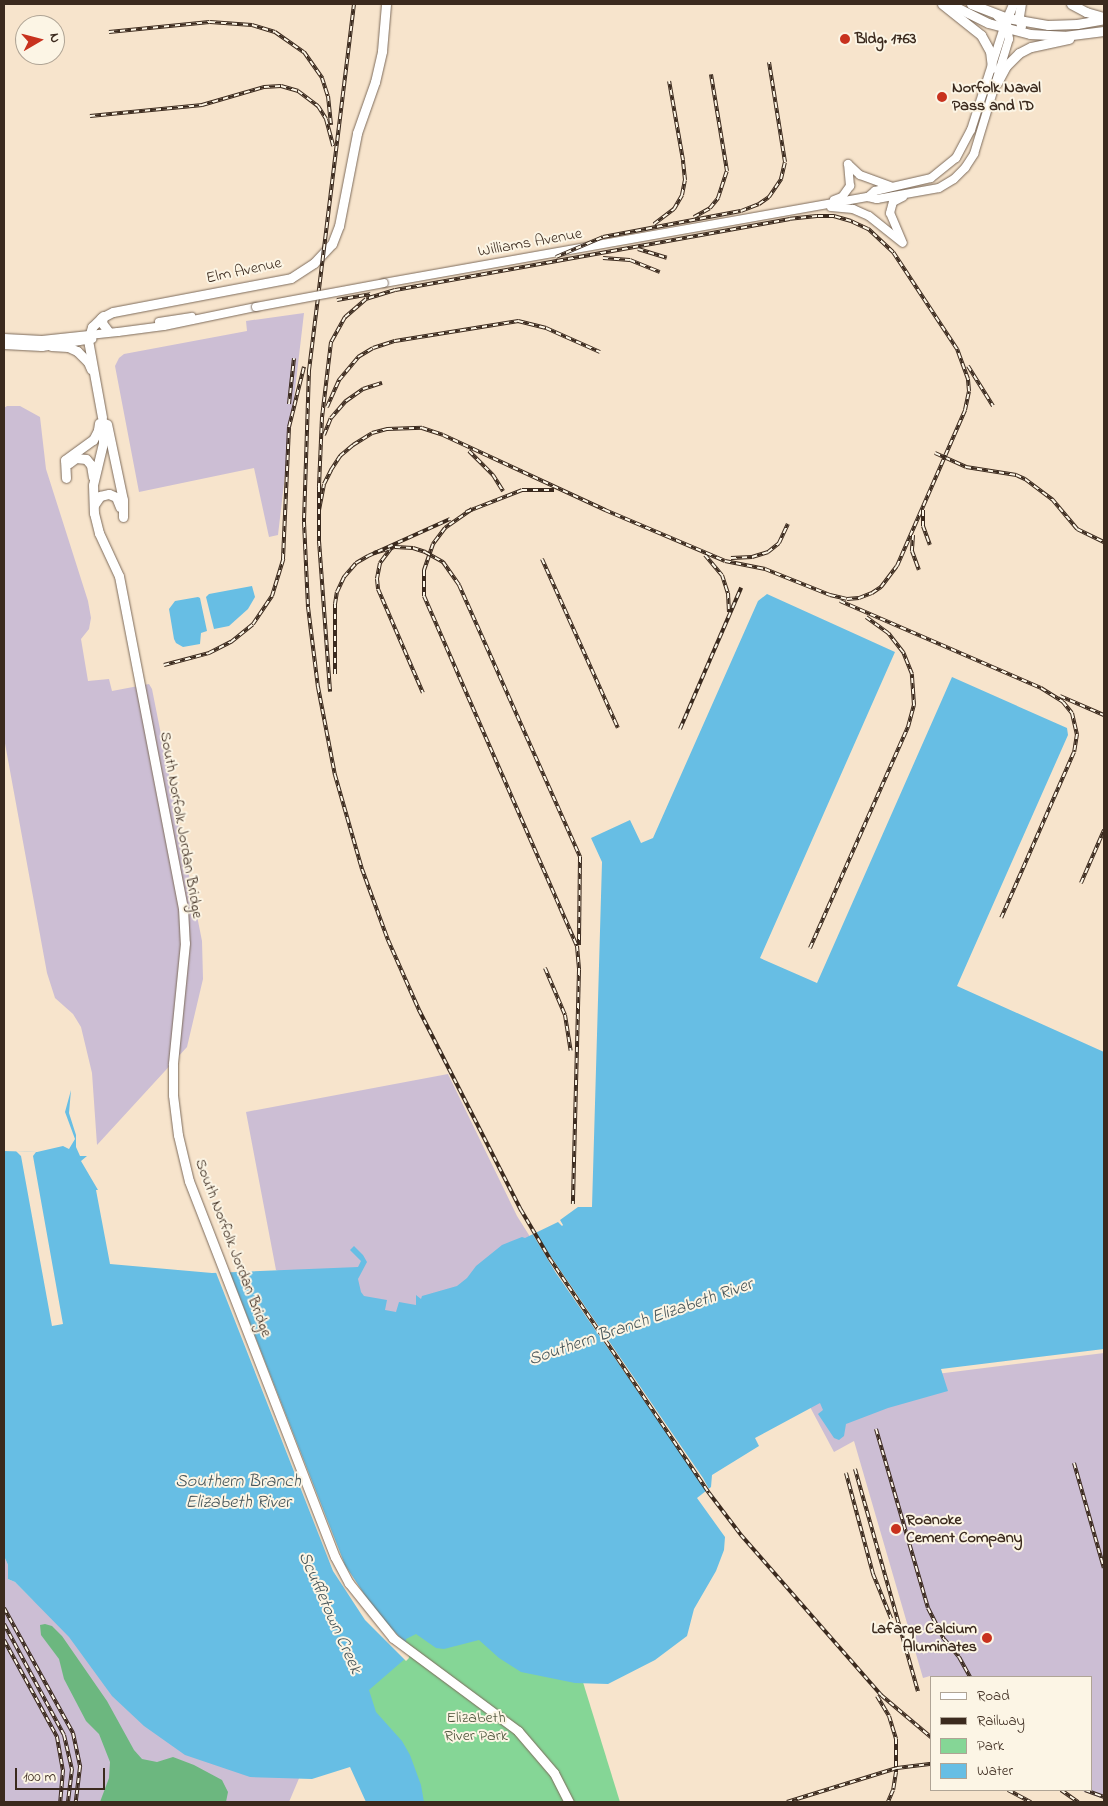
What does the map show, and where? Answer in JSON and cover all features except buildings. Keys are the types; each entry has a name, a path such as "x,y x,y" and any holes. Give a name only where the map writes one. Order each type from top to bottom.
{"main road":[{"name":"Elm Avenue","path":"103,316 113,312 278,282 305,270 323,254 337,233 357,133 375,82 382,51 386,4"},
{"path":"942,4 982,35 990,50 992,68"},
{"path":"950,4 977,19 1006,25 1027,33 1054,36 1086,35"},
{"path":"971,4 992,13 1006,25"},
{"path":"1006,25 1013,4"},
{"path":"1021,4 1019,21 1027,33"},
{"path":"1071,4 1086,12 1104,18"},
{"path":"1006,25 1019,21 1059,25 1104,18"},
{"path":"997,83 1006,66 1019,53 1031,48 1104,32"},
{"path":"103,316 102,323 113,331"},
{"path":"93,511 100,496 112,495 119,502 123,517 123,500 99,402 89,337 92,326 103,316"},
{"path":"51,346 77,351 88,362 95,379"},
{"path":"93,485 101,452 103,420 97,392"},
{"path":"93,511 91,465 82,458 74,459 69,463 66,478 65,460 88,445 97,434 103,420"},
{"path":"80,450 101,452"},
{"name":"South Norfolk Jordan Bridge","path":"93,511 99,533 117,570 183,908 185,943 173,1064 173,1095 178,1135 189,1181 335,1557 349,1583 392,1638 518,1731 550,1767 569,1802"}],"street":[{"name":"Williams Avenue","path":"868,197 876,191 931,178 956,158 968,138 1006,25"},
{"name":"Williams Avenue","path":"89,337 113,331 183,322 196,317 256,306 868,197 878,199 910,195 946,185 965,168 974,154 1009,39 1006,25"},
{"path":"818,206 842,197 847,192 850,183 848,164 868,179 882,185 895,186"},
{"path":"818,206 847,208 865,213 903,243 891,220 890,210 895,200 910,195"},
{"path":"4,338 42,340 89,337"},
{"path":"4,345 51,346 89,337"}],"shaded area":[{"path":"304,313 278,535 269,537 254,468 139,492 115,366 119,358 124,354 247,331 246,321"},
{"path":"7,406 20,406 40,417 46,469 88,601 91,618 89,629 81,639 88,681 109,679 112,691 149,684 152,689 202,941 203,979 187,1047 97,1145 92,1073 81,1027 73,1014 55,998 47,973 4,738 4,408"},
{"path":"448,1074 517,1216 534,1243 445,1320 360,1308 276,1270 246,1112"},
{"path":"1104,1353 1104,1799 1083,1791 1093,1791 1093,1676 930,1676 923,1678 854,1441 834,1452 809,1405 865,1383"},
{"path":"4,1556 8,1565 8,1579 15,1582 33,1600 300,1776 289,1802 4,1802"}],"green space":[{"path":"40,1625 52,1626 62,1636 107,1701 134,1750 142,1759 157,1762 173,1757 194,1765 222,1780 228,1792 226,1802 100,1802 109,1778 110,1762 99,1734 86,1721 64,1679 59,1659 41,1635"},
{"name":"Elizabeth River Park","path":"414,1632 479,1638 582,1679 620,1802 421,1802 374,1714 367,1688 406,1636"}],"water":[{"path":"252,586 255,597 248,609 229,626 214,629 206,597 209,594"},
{"name":"Southern Branch Elizabeth River","path":"767,594 895,652 760,958 817,983 952,677 1067,728 1068,735 957,986 1104,1052 1104,1349 941,1369 948,1391 888,1408 846,1424 844,1436 839,1440 834,1438 818,1414 823,1410 820,1403 755,1438 759,1446 712,1475 711,1487 697,1498 725,1537 724,1550 716,1571 694,1609 687,1636 655,1660 608,1684 575,1683 521,1672 499,1658 479,1640 444,1649 436,1648 416,1634 406,1639 406,1658 369,1690 376,1712 402,1741 410,1755 421,1785 424,1802 366,1802 350,1767 312,1779 250,1777 185,1755 144,1726 112,1696 69,1637 15,1582 8,1579 8,1565 4,1556 4,1151 37,1152 63,1146 69,1149 75,1139 65,1112 71,1090 69,1113 76,1135 76,1147 80,1156 87,1156 81,1161 98,1190 96,1190 110,1264 212,1273 358,1267 361,1261 350,1250 354,1246 367,1262 358,1279 361,1292 364,1296 387,1300 385,1310 396,1312 399,1302 416,1305 416,1295 421,1299 422,1296 457,1286 467,1278 476,1266 502,1245 522,1237 525,1238 558,1222 562,1226 560,1220 578,1207 592,1207 602,862 591,838 630,820 641,843 653,838 758,601"},
{"path":"200,598 207,631 201,633 200,644 183,647 176,643 174,639 169,609 175,601"}],"pier":[{"path":"16,1151 36,1152 33,1156 63,1324 52,1326 21,1156"},
{"path":"534,1232 703,1478 710,1491 708,1493 556,1273 532,1233"},
{"path":"215,1270 229,1270 345,1565 376,1612 408,1646 409,1658 406,1661 365,1620 333,1571"}],"railway":[{"path":"354,4 309,370 304,522 308,607 318,687 335,775 362,869 388,940 419,1010 521,1210 550,1259 709,1493 741,1535 881,1695 930,1736"},
{"path":"109,32 210,22 252,25 275,32 304,52 322,78 328,96 331,125"},
{"path":"556,257 603,237 741,211 759,204 769,197 781,179 785,162 769,62"},
{"path":"694,217 710,208 718,198 727,171 711,74"},
{"path":"654,224 674,209 682,195 685,180 669,81"},
{"path":"90,116 202,105 264,87 281,86 298,91 318,106 326,119 333,146"},
{"path":"319,510 324,484 331,470 340,456 353,445 372,433 387,429 422,428 443,435 605,510 725,561 765,569 830,595 847,599 859,598 881,587 897,566 965,410 969,391 968,379 957,349 893,252 868,229 834,216 790,219 395,290 366,299 345,317 331,342 322,417 319,487 319,541 330,692"},
{"path":"638,249 667,258"},
{"path":"603,258 630,260 660,272"},
{"path":"337,300 370,294"},
{"path":"327,407 339,380 358,357 373,348 395,341 518,321 546,328 600,352"},
{"path":"289,404 294,358"},
{"path":"968,366 993,406"},
{"path":"164,665 209,653 231,642 253,624 272,596 283,559 289,427 304,367"},
{"path":"324,435 331,418 346,401 363,389 382,383"},
{"path":"469,451 493,475 503,491"},
{"path":"935,453 966,467 1016,475 1025,479 1052,499 1077,529 1104,542"},
{"path":"466,512 522,490 554,490"},
{"path":"472,509 445,528 433,544 424,570 424,596 577,946 579,970 573,1204"},
{"path":"923,510 923,526 930,545"},
{"path":"335,674 335,604 337,592 344,577 356,563 368,556 450,519"},
{"path":"731,558 752,557 768,552 779,543 788,524"},
{"path":"913,535 912,551 919,570"},
{"path":"392,547 380,563 377,579 378,589 423,693"},
{"path":"374,553 395,547 413,548 425,552 443,562 459,585 580,857 579,945"},
{"path":"705,555 722,575 728,593 729,612"},
{"path":"542,559 618,728"},
{"path":"680,729 741,588"},
{"path":"840,601 1041,688 1063,702 1072,713 1077,734 1074,752 1001,918"},
{"path":"810,948 908,727 914,705 912,674 903,652 888,633 866,617"},
{"path":"1060,696 1104,715"},
{"path":"1081,883 1104,830"},
{"path":"545,968 565,1015 571,1051"},
{"path":"876,1429 928,1608 944,1639 959,1657 969,1676"},
{"path":"1074,1463 1104,1568"},
{"path":"855,1469 918,1691"},
{"path":"846,1473 873,1574 891,1618"},
{"path":"4,1608 73,1733 80,1767 76,1802"},
{"path":"4,1624 64,1735 72,1769 68,1802"},
{"path":"4,1640 57,1737 63,1770 60,1802"},
{"path":"877,1696 889,1716 896,1739 896,1772 893,1790 888,1802"},
{"path":"787,1802 897,1768 930,1764"},
{"path":"1010,1791 1031,1802"},
{"path":"1062,1791 1078,1802"},
{"path":"1088,1791 1104,1797"}],"place":[{"name":"Bldg. 1763","path":"845,39"},
{"name":"Norfolk Naval Pass and ID","path":"942,97"},
{"name":"Roanoke Cement Company","path":"896,1529"},
{"name":"Lafarge Calcium Aluminates","path":"987,1638"}],"water label":[{"name":"Scuffletown Creek","path":"329,1613"}]}
